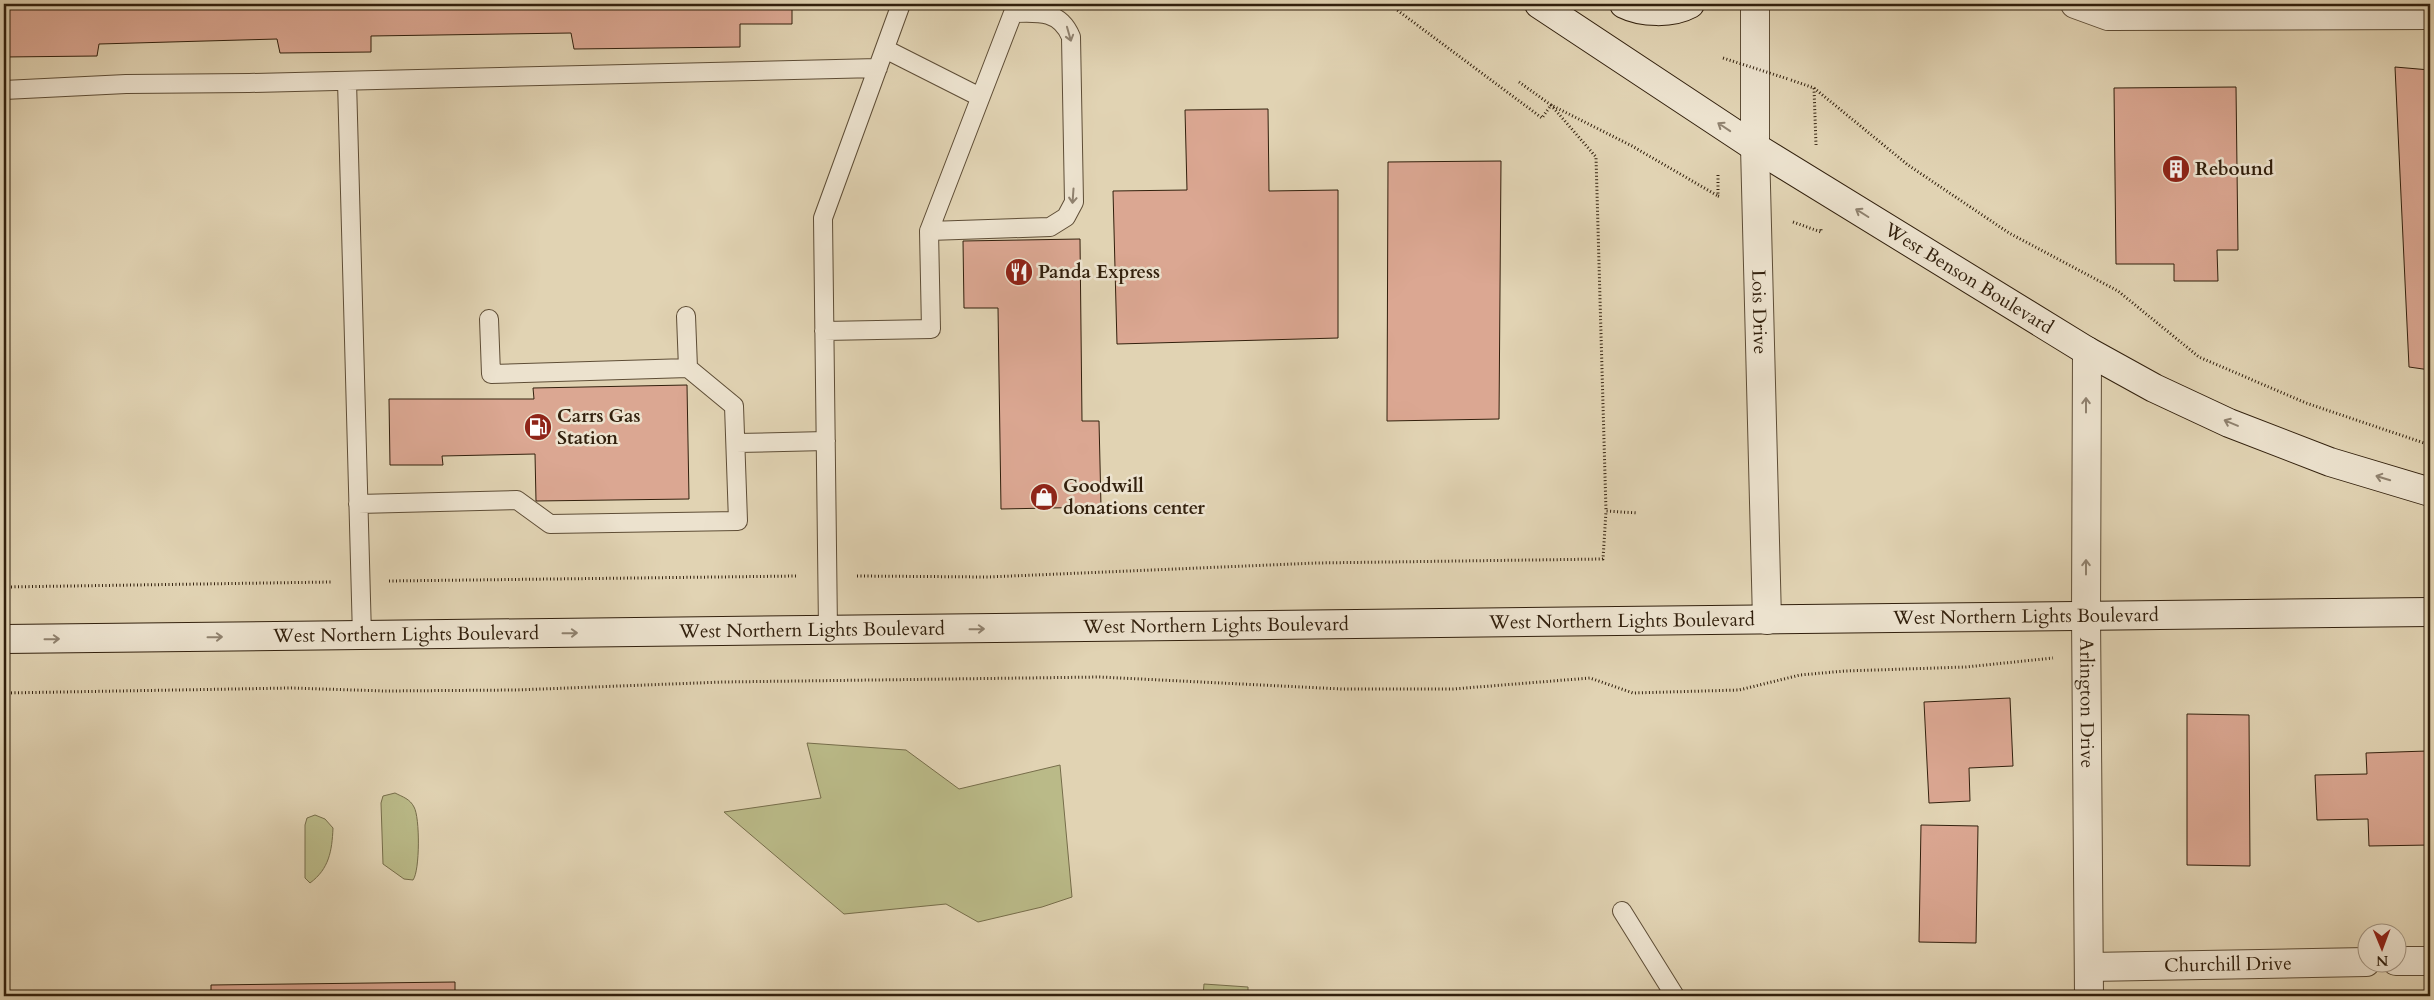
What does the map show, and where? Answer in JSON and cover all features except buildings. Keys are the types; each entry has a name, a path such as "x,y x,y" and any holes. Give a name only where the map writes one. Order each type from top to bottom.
{"main road":[{"name":"West Benson Boulevard","path":"1539,4 1755,147 2087,351 2154,388 2229,423 2330,462 2430,492"},
{"path":"1624,4 1636,10 1680,10 1690,4"},
{"name":"Lois Drive","path":"1755,4 1755,147 1767,620"},
{"path":"2075,4 2108,16 2391,9 2430,15"},
{"name":"Arlington Drive","path":"2087,351 2086,655 2089,996"},
{"name":"West Northern Lights Boulevard","path":"4,639 2430,612"},
{"path":"2406,961 2430,961"},
{"name":"Churchill Drive","path":"2089,967 2356,962"}],"lane":[{"path":"828,630 823,218 901,4"},
{"path":"824,331 932,329 929,231 980,97 1013,13 1034,12 1054,16 1066,26 1071,37 1074,202 1066,217 1050,227 929,231"},
{"path":"885,48 980,97"},
{"path":"4,90 126,84 347,81 878,68"},
{"path":"347,81 362,636"},
{"path":"686,316 688,368"},
{"path":"358,504 517,500 550,524 738,521 734,406 688,368 491,374 489,318"},
{"path":"736,444 826,441"},
{"path":"1622,911 1675,996"}],"path":[{"path":"1389,4 1542,118 1551,104"},
{"path":"1723,58 1788,79"},
{"path":"1520,82 1551,104 1632,146 1718,196"},
{"path":"1814,88 1908,164 2010,233 2118,291 2199,357 2306,404 2430,445"},
{"path":"1551,104 1596,157 1606,511 1638,512"},
{"path":"4,693 291,688 385,691 516,690 733,682 1100,677 1351,689 1453,689 1590,678 1633,693 1708,692 1739,690 1809,674 1966,666 2086,655"}],"green space":[{"path":"807,743 906,750 959,789 1060,765 1072,897 1042,907 978,922 946,904 844,914 724,812 821,798"},
{"path":"395,793 410,802 416,813 418,856 413,880 404,879 383,864 381,803 383,796"},
{"path":"315,815 325,819 333,828 333,836 325,866 310,883 305,878 305,825 307,818"},
{"path":"1204,984 1248,987 1248,996 1203,996"}],"place":[{"name":"Rebound","path":"2176,169"},
{"name":"Panda Express","path":"1019,272"},
{"name":"Carrs Gas Station","path":"538,427"},
{"name":"Goodwill donations center","path":"1044,497"}]}
